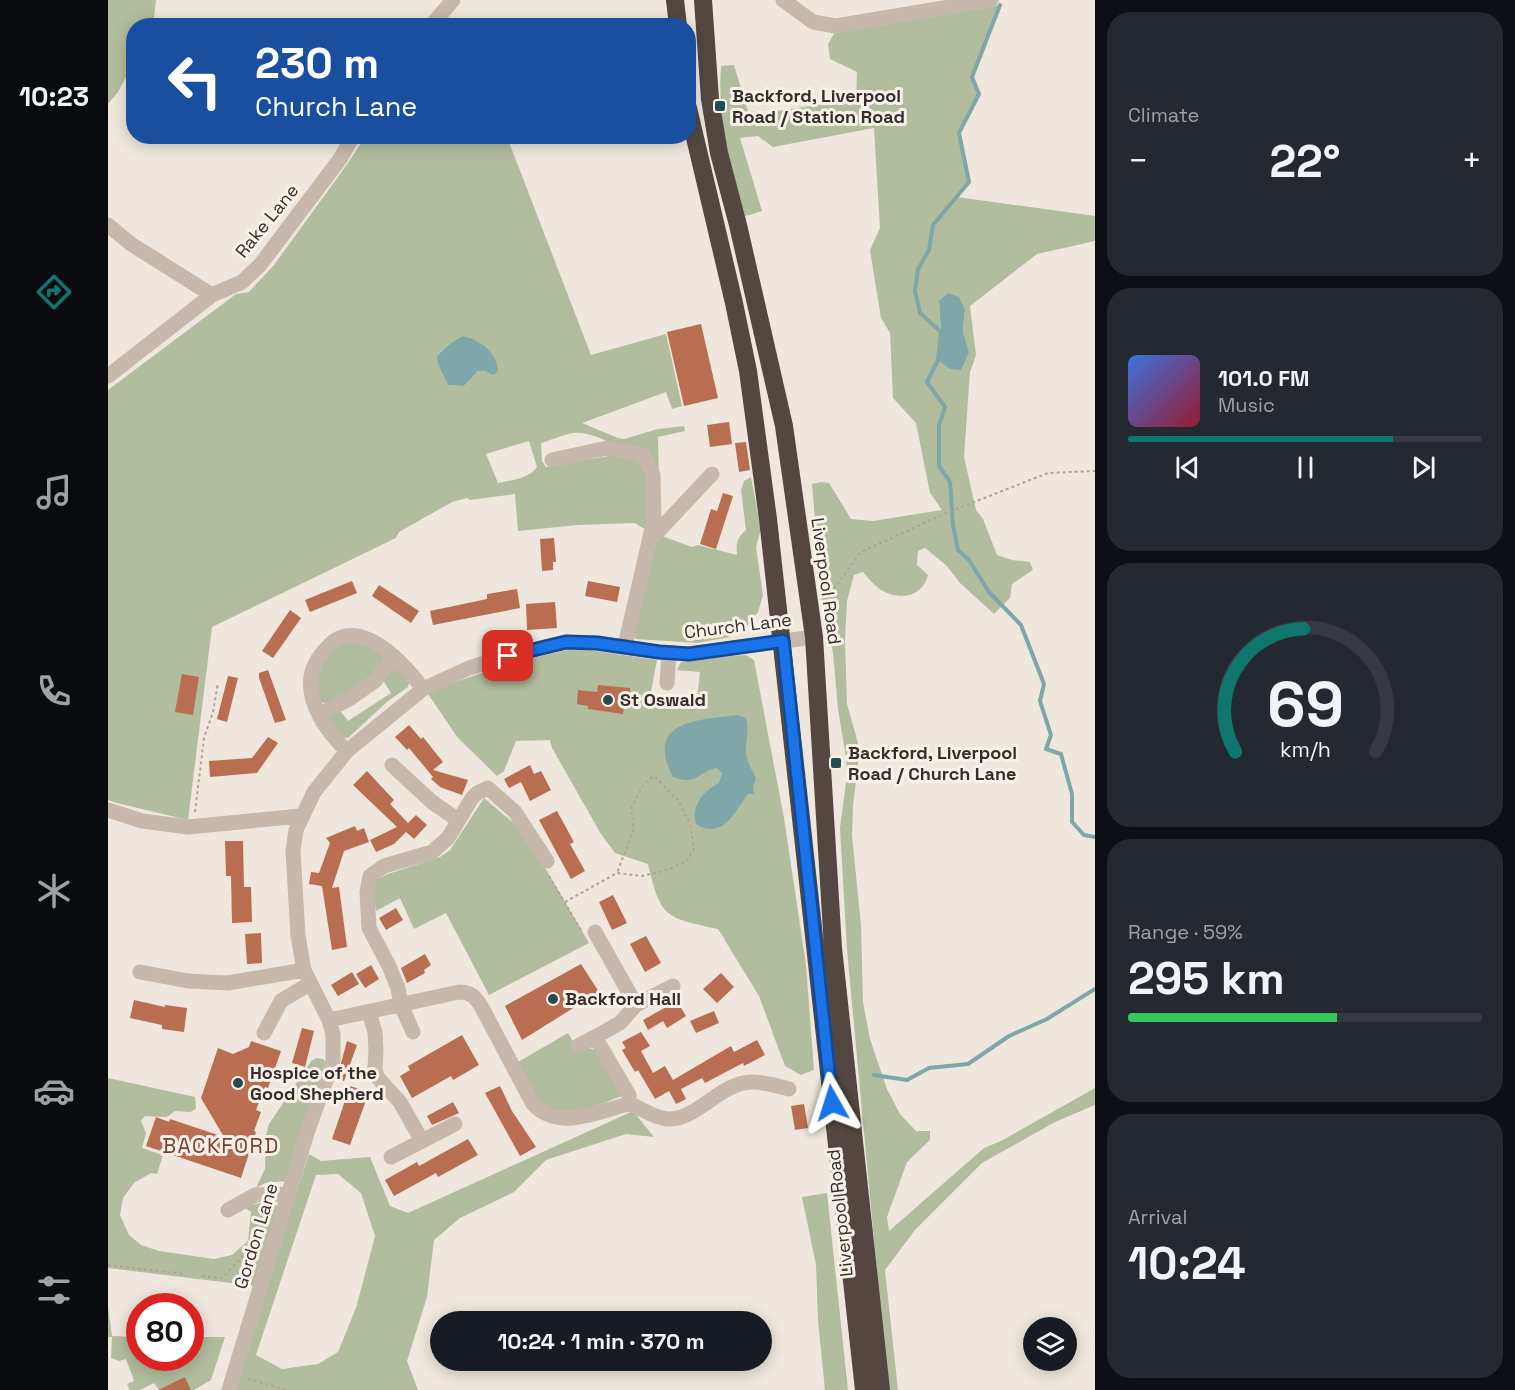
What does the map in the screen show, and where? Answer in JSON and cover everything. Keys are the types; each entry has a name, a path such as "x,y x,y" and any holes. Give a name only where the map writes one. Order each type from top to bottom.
{"highway":[{"path":"675,0 677,18"},
{"name":"Liverpool Road","path":"703,0 710,99 717,142 784,426 814,637 833,948 880,1390"},
{"name":"Liverpool Road","path":"696,142 748,371 768,519 864,1390"}],"street":[{"path":"438,18 453,0"},
{"path":"783,0 813,22 836,26 991,0"},
{"name":"Rake Lane","path":"108,376 212,295 242,282 260,265 333,168 348,144"},
{"path":"108,225 131,244 212,295"},
{"path":"552,460 608,448 643,455 653,475 654,520 651,539 625,646"},
{"path":"651,539 712,474"},
{"path":"347,751 329,734 312,694 310,680 312,667 331,643 342,637 357,636 372,642 394,656 411,672 423,689"},
{"name":"Church Lane","path":"302,816 314,792 347,751 423,689 469,668 566,642 689,654 814,637"},
{"path":"667,683 669,653"},
{"path":"320,714 351,698 375,681 394,656"},
{"path":"392,765 432,802 458,820"},
{"path":"413,1032 401,1005 398,988 389,966 369,928 367,892 370,876 384,866 432,852 448,838 472,798 488,788 515,812 547,867"},
{"path":"108,810 142,821 193,827 302,816"},
{"name":"Gordon Lane","path":"231,1383 307,1133 333,1061 333,1034 329,1020 306,977 298,936 293,851 296,830 302,816"},
{"path":"590,934 636,1005"},
{"path":"140,972 188,981 228,984 306,977"},
{"path":"264,1033 280,1001 306,977"},
{"path":"329,1020 459,992 465,986 476,998 529,1096 540,1112 549,1116 571,1118 628,1104 655,1117 677,1119 729,1088 740,1084 752,1082 789,1089"},
{"path":"578,1046 620,1023 636,1005 673,986"},
{"path":"369,1012 375,1032 377,1077 404,1108 422,1141"},
{"path":"595,1037 629,1095 628,1104"},
{"path":"391,1157 456,1124"},
{"path":"228,1210 255,1195 289,1194"}],"path":[{"path":"814,637 835,638 833,590 861,552 945,513 1048,474 1095,471"},
{"path":"193,827 204,738 213,712 218,683"},
{"path":"565,902 617,873 642,876 667,870 687,861 694,849 690,824 678,800 654,776 644,784 631,808 634,828 617,873"},
{"path":"547,867 565,902 590,934"},
{"path":"202,1276 222,1278 252,1247 272,1252"},
{"path":"108,1265 183,1274"},
{"path":"231,1383 288,1390"}],"green space":[{"path":"108,0 156,0 154,18 126,18 126,77 108,104"},
{"path":"1000,5 972,77 979,94 959,133 969,182 957,197 1095,216 1095,241 1037,254 970,306 976,355 970,372 964,457 976,510 983,519 997,555 1030,562 1033,570 1012,584 1010,598 994,614 960,583 946,565 925,548 918,551 917,565 928,575 916,592 902,596 888,593 876,586 863,572 854,575 847,601 845,639 847,704 858,743 852,835 861,925 863,1002 870,1039 887,1089 900,1114 916,1131 930,1131 930,1140 907,1162 887,1217 889,1231 984,1148 1001,1141 1095,1088 1095,1105 1055,1122 982,1163 915,1230 885,1270 898,1390 888,1390 847,950 840,828 847,775 846,758 838,709 833,653 822,602 812,484 829,483 851,519 873,521 942,510 930,493 916,423 893,398 890,333 881,318 870,250 880,228 874,128 773,147 758,136 740,138 762,211 743,217 729,161 720,86 721,66 734,65 748,111 763,113 856,99 857,72 830,59 828,44 835,32","holes":["939,301 965,310 963,331 969,352 941,332"]},
{"path":"360,144 510,144 591,355 666,334 682,406 672,409 666,392 582,423 624,439 658,429 684,426 685,431 658,437 659,489 656,468 604,440 582,433 573,433 541,443 542,461 546,467 609,456 626,456 638,460 650,479 646,530 635,523 578,525 518,531 515,494 470,500 467,498 452,502 399,532 396,538 212,627 188,820 108,800 108,390 236,294 249,292 274,265","holes":["451,347 485,371 478,371 464,386 448,385 441,351","529,441 537,467 525,476 498,483 486,454"]},
{"path":"751,477 761,529 756,547 763,595 758,612 748,625 730,637 697,643 636,639 634,636 642,589 659,535 692,547 698,545 737,555 738,541 746,530 741,490 744,481"},
{"path":"349,641 367,646 384,657 376,672 334,702 322,703 317,699 320,663 329,652"},
{"path":"576,648 657,660 650,697 697,699 700,672 677,670 681,662 709,657 746,655 754,660 784,818 806,965 814,1070 801,1075 785,1066 759,996 718,929 687,922 668,913 657,896 648,864 615,853 601,834 552,748 550,740 516,741 504,771 497,776 458,738 428,694 501,667"},
{"path":"397,663 409,682 408,687 388,701 348,738 338,736 328,720 330,715 339,709 348,721 391,693 381,677"},
{"path":"484,798 517,826 540,859 589,943 489,995 446,913 414,929 400,898 376,911 373,890 376,880 440,857 450,850"},
{"path":"568,1033 579,1052 588,1048 596,1050 622,1096 570,1112 550,1109 541,1103 518,1062"},
{"path":"323,1059 326,1063 286,1181 265,1183 256,1188 265,1169 266,1135 269,1124 312,1060"},
{"path":"108,1078 195,1097 196,1109 190,1112 175,1111 167,1117 145,1116 141,1121 146,1133 142,1148 163,1155 157,1174 151,1173 134,1183 123,1198 120,1215 129,1235 141,1245 159,1251 214,1259 232,1255 248,1241 251,1212 244,1207 264,1202 275,1204 280,1211 255,1286 108,1268"},
{"path":"633,1111 654,1137 626,1134 546,1160 514,1192 460,1218 434,1240 427,1297 407,1361 418,1390 233,1390 309,1154 321,1161 370,1157 390,1206 408,1213","holes":["338,1174 361,1193 375,1236 356,1308 338,1352 318,1364 282,1369 256,1355 316,1175"]},
{"path":"827,1193 848,1390 825,1390 818,1321 816,1265 802,1197"},
{"path":"108,1307 112,1336 126,1337 126,1359 119,1361 111,1358 112,1337 108,1337"},
{"path":"204,1337 225,1337 211,1380 194,1390 191,1390 185,1378 159,1390 154,1383 140,1390 130,1390 127,1384 134,1381 130,1371 204,1371"}],"water":[{"path":"948,293 959,297 965,310 963,331 969,352 961,370 950,369 938,360 941,332 939,301"},
{"path":"463,336 476,341 491,352 498,370 494,375 478,371 464,386 448,385 437,357"},
{"path":"737,715 746,718 747,722 746,754 756,778 753,786 754,794 748,794 727,822 714,829 705,828 696,824 695,811 703,795 719,783 722,773 717,768 692,779 673,777 666,758 665,744 670,734 679,727 706,719"}],"building":[{"path":"701,324 718,398 684,406 667,332"},
{"path":"729,422 732,444 710,447 707,425"},
{"path":"746,442 750,470 739,472 735,443"},
{"path":"723,493 733,496 716,549 700,544 711,509 717,511"},
{"path":"554,538 556,562 553,562 553,570 542,571 540,539"},
{"path":"352,581 357,593 310,612 305,600"},
{"path":"588,581 620,587 617,602 585,596"},
{"path":"379,585 419,611 411,623 372,596"},
{"path":"517,589 520,608 433,625 430,611 487,599 487,594"},
{"path":"555,602 557,628 527,630 526,604"},
{"path":"290,610 301,618 273,658 262,651"},
{"path":"268,670 286,720 275,723 259,678 259,673"},
{"path":"182,674 199,677 193,715 175,712"},
{"path":"228,676 238,678 227,722 217,719"},
{"name":"St Oswald","path":"598,685 630,688 630,693 640,695 639,708 624,706 623,714 588,709 588,706 577,704 578,690 597,692"},
{"path":"409,725 421,739 423,737 443,762 433,770 468,780 462,795 440,787 431,779 433,777 409,748 407,750 395,737"},
{"path":"268,737 278,743 257,773 210,777 209,761 252,758"},
{"path":"530,765 534,774 541,771 551,790 530,801 521,782 509,788 504,779"},
{"path":"367,771 394,800 390,804 408,823 416,815 427,825 414,839 406,832 394,844 376,852 370,840 397,827 353,785"},
{"path":"557,811 574,842 570,844 585,871 571,879 539,820"},
{"path":"355,826 357,831 364,828 369,842 344,851 332,888 339,887 347,947 332,950 322,886 309,884 311,872 319,873 330,843 326,838"},
{"path":"225,841 243,841 244,887 251,887 252,922 232,923 231,876 226,876"},
{"path":"613,895 627,923 612,930 599,902"},
{"path":"396,908 403,920 386,930 379,918"},
{"path":"261,933 262,963 247,964 245,934"},
{"path":"646,936 661,963 645,972 630,944"},
{"path":"425,954 431,965 424,970 425,973 407,983 401,968"},
{"name":"Backford Hall","path":"581,964 599,992 522,1040 505,1006"},
{"path":"371,965 379,979 365,988 356,974"},
{"path":"352,972 359,984 338,996 331,985"},
{"path":"721,973 734,987 717,1003 703,989"},
{"path":"134,1000 165,1007 165,1005 187,1008 184,1032 162,1029 162,1025 130,1018"},
{"path":"677,1001 686,1016 667,1028 663,1021 648,1030 643,1020"},
{"path":"714,1011 719,1023 696,1033 690,1021"},
{"name":"Hospice of the Good Shepherd","path":"302,1028 314,1031 305,1067 292,1063"},
{"path":"641,1032 650,1046 641,1051 653,1073 665,1066 673,1080 731,1046 734,1052 757,1040 765,1055 744,1066 743,1063 705,1083 702,1078 681,1089 686,1099 676,1104 669,1091 655,1099 638,1070 635,1072 622,1050 626,1048 622,1042"},
{"path":"462,1035 479,1065 453,1080 451,1076 412,1098 400,1076 410,1070 408,1066"},
{"path":"251,1041 281,1051 268,1088 265,1087 256,1110 261,1112 241,1178 146,1146 156,1117 169,1122 170,1119 224,1137 201,1098 218,1048 233,1054 249,1047"},
{"path":"347,1041 357,1045 344,1081 337,1078"},
{"path":"350,1086 369,1092 350,1145 332,1139"},
{"path":"500,1086 512,1111 536,1147 520,1156 485,1093"},
{"path":"453,1102 459,1113 432,1125 427,1116"},
{"path":"804,1104 808,1128 795,1130 791,1106"},
{"path":"468,1139 478,1155 438,1177 436,1173 394,1196 385,1180 417,1162 419,1166"},
{"path":"185,1377 191,1390 158,1390"}],"waterway":[{"path":"1000,5 972,77 979,94 959,133 969,182 933,225 929,250 918,269 915,291 920,313 941,332 938,360 927,382 945,407 939,425 939,466 950,482 953,525 958,550 969,560 989,592 1021,625 1044,684 1040,701 1051,735 1046,749 1061,754 1072,794 1072,822 1084,835 1095,837"},
{"path":"874,1075 907,1080 929,1068 968,1064 1009,1036 1047,1019 1095,989"}],"place":[{"name":"Backford, Liverpool Road / Station Road","path":"720,106"},
{"name":"St Oswald","path":"608,700"},
{"name":"Backford, Liverpool Road / Church Lane","path":"836,763"},
{"name":"Backford Hall","path":"553,999"},
{"name":"Hospice of the Good Shepherd","path":"238,1083"}],"district":[{"name":"BACKFORD","path":"221,1146"}],"route":[{"path":"508,656 566,642 597,643 689,654 783,641 832,1103"}]}
